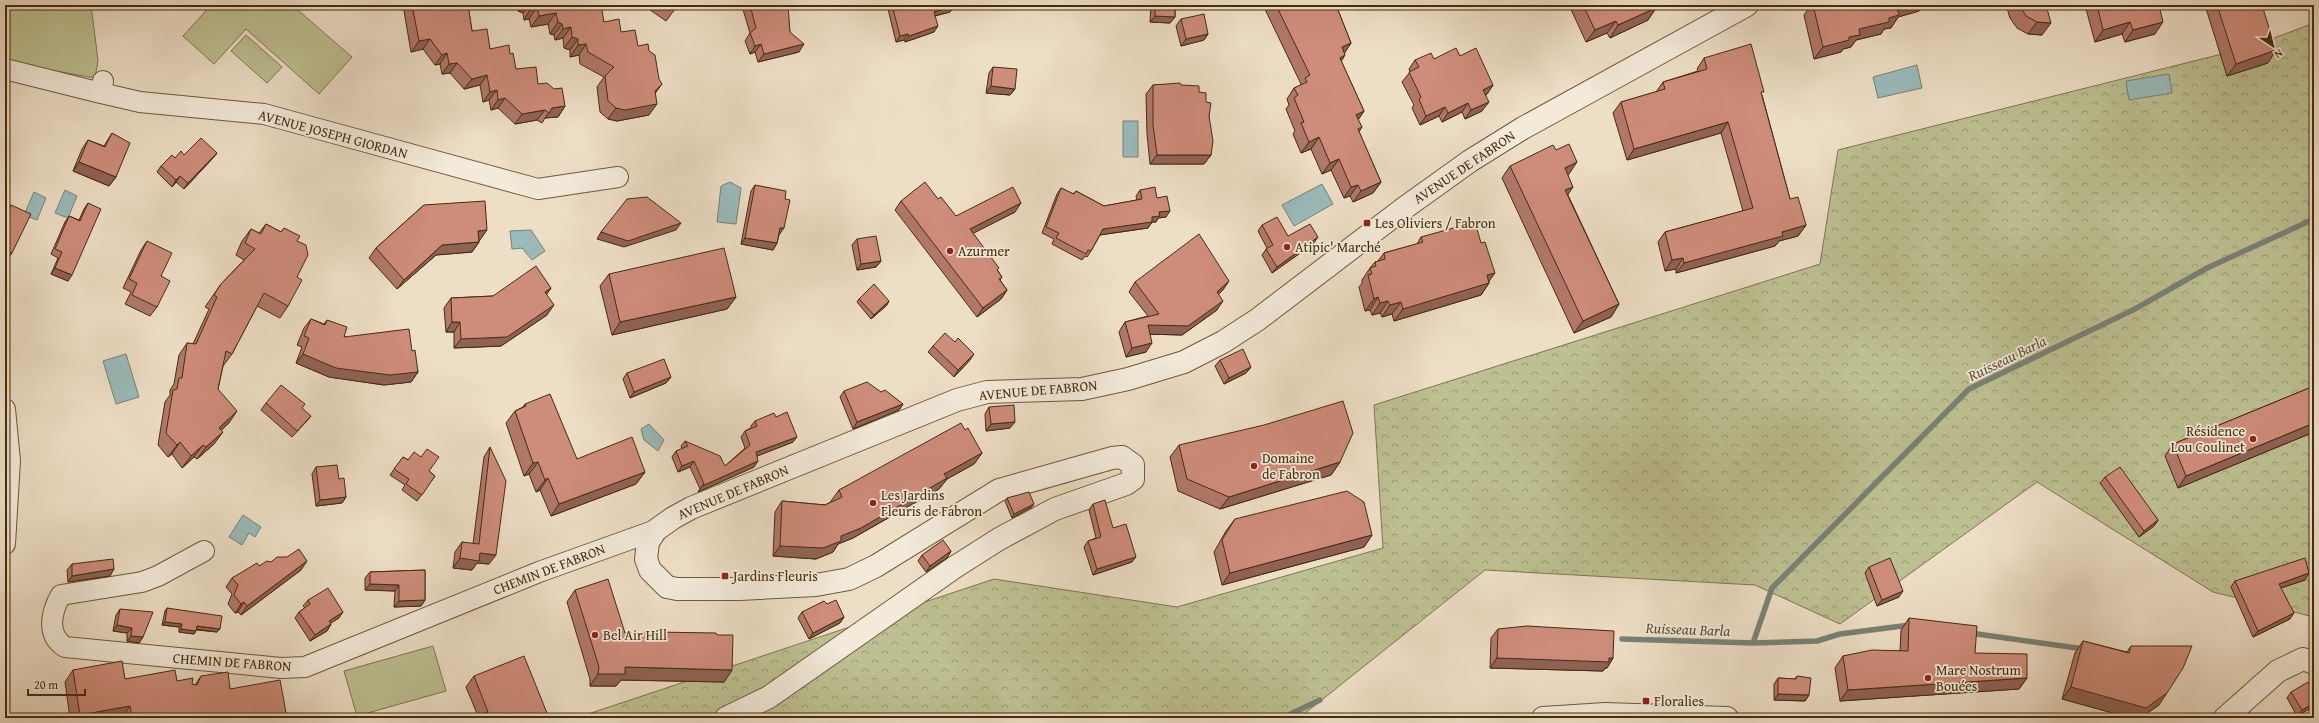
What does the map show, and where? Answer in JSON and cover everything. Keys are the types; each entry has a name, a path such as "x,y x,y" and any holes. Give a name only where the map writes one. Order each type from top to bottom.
{"street":[{"name":"AVENUE DE FABRON","path":"726,718 768,697 999,539 1055,509 1126,484 1133,479 1133,465 1122,457 1112,458 999,490 876,566 849,579 816,585 693,589 677,589 667,587 650,570 646,559 648,542 656,530 673,518 692,508 957,400 987,392 1082,389 1128,379 1184,362 1223,342 1257,320 1403,209 1470,161 1523,128 1747,5"},
{"name":"AVENUE JOSEPH GIORDAN","path":"5,69 102,87 140,102 264,114 538,189 618,177"},
{"path":"5,409 10,461 5,544"},
{"name":"CHEMIN DE FABRON","path":"204,551 158,576 142,582 62,595 56,604 51,627 58,643 66,647 274,668 305,667 539,572 656,530"},
{"path":"2225,718 2278,671 2303,659 2314,663"},
{"path":"1543,718 1605,714 1727,718"}],"green space":[{"path":"12,5 91,5 98,60 95,78 5,62 5,18"},
{"path":"211,5 292,5 352,57 319,94 246,29 214,64 183,36"},
{"path":"2314,23 2314,617 2213,592 2037,482 1840,624 1755,585 1485,570 1299,718 584,718 588,714 994,579 1177,607 1383,548 1374,405 1820,264 1838,150 2250,47"},
{"path":"246,35 282,67 267,83 231,51"},
{"path":"433,646 446,691 357,716 344,671"}],"water":[{"path":"1917,65 1922,88 1878,98 1873,77"},
{"path":"2169,74 2172,93 2129,100 2126,81"},
{"path":"1123,121 1138,121 1138,157 1123,157"},
{"path":"730,182 741,188 736,224 717,222 721,186"},
{"path":"1322,184 1333,204 1294,226 1282,205"},
{"path":"65,190 77,196 68,218 55,213"},
{"path":"34,192 46,198 37,220 24,215"},
{"path":"531,230 545,251 532,260 522,248 512,249 510,231"},
{"path":"126,354 139,397 116,404 103,361"},
{"path":"649,424 664,440 658,451 644,440 641,429"},
{"path":"243,515 261,527 255,537 249,533 242,545 229,537"}],"building":[{"path":"412,5 468,5 472,31 487,29 490,49 509,45 510,54 513,53 516,69 536,67 538,84 547,83 554,89 562,88 565,106 552,108 549,113 545,110 522,114 505,98 498,100 497,90 490,92 487,75 472,79 457,63 449,64 447,53 442,55 430,39 419,41"},
{"path":"531,5 601,5 604,22 619,19 621,32 635,30 638,46 648,44 649,51 655,55 659,79 662,84 655,91 657,104 625,110 616,108 608,101 605,76 614,67 588,52 586,44 578,45 578,39 572,37 571,27 563,29 562,24 558,22 556,13 539,16 537,7 531,8"},
{"path":"667,5 677,5 674,10"},
{"path":"750,5 788,5 790,32 804,44 764,54 761,44 755,46 750,33 756,28"},
{"path":"892,5 954,6 934,12 938,26 909,36 908,34 900,36"},
{"path":"1155,5 1175,5 1175,17 1155,16"},
{"path":"1276,5 1336,5 1351,43 1342,47 1345,55 1340,58 1364,111 1356,115 1362,127 1358,129 1381,182 1361,191 1358,185 1351,187 1339,159 1330,163 1319,137 1309,142 1301,123 1304,122 1294,98 1298,95 1294,88 1307,82 1305,78 1310,75"},
{"path":"1583,5 1655,5 1656,8 1618,25 1616,21 1595,30"},
{"path":"1813,5 1906,5 1897,7 1899,15 1889,18 1889,22 1859,29 1860,35 1849,37 1849,40 1823,47"},
{"path":"2019,5 2046,5 2051,23 2037,22 2026,16"},
{"path":"2097,5 2159,5 2163,22 2133,30 2130,22 2103,30"},
{"path":"2217,5 2262,5 2276,50 2236,64"},
{"path":"1204,14 1208,34 1186,39 1181,19"},
{"path":"1751,44 1764,92 1761,92 1790,199 1798,197 1806,225 1782,232 1783,236 1684,263 1683,258 1672,260 1665,232 1753,208 1728,122 1634,149 1621,102 1665,89 1663,82 1707,69 1704,58"},
{"path":"1456,48 1460,56 1476,48 1493,85 1483,90 1489,102 1471,110 1468,103 1448,113 1445,107 1426,116 1419,99 1421,97 1409,72 1419,67 1415,60 1431,53 1434,59"},
{"path":"993,67 1017,69 1015,89 991,86"},
{"path":"1180,83 1181,85 1199,86 1199,92 1206,93 1206,102 1211,103 1209,116 1213,141 1211,155 1157,155 1153,125 1153,85"},
{"path":"112,133 130,143 116,177 79,162 88,140 105,147"},
{"path":"201,138 217,153 188,183 180,176 176,180 161,166 172,155 175,158 181,151 184,155"},
{"path":"1569,144 1577,162 1565,168 1573,187 1565,190 1619,304 1583,321 1510,166 1553,145 1556,150"},
{"path":"925,182 938,199 941,197 956,216 1013,187 1021,203 970,229 999,268 997,270 1002,277 999,279 1007,290 983,308 901,201"},
{"path":"755,185 786,191 785,199 790,200 784,228 780,228 777,243 745,238"},
{"path":"1155,187 1157,198 1167,196 1170,211 1159,212 1160,216 1152,217 1152,222 1103,229 1091,251 1088,250 1086,254 1056,238 1059,233 1046,227 1061,188 1074,194 1076,191 1104,206 1142,199 1140,190"},
{"path":"647,197 681,223 628,241 601,232 627,199"},
{"path":"485,201 487,230 478,231 479,242 442,245 404,280 376,248 424,205"},
{"path":"88,203 101,209 72,275 55,268 62,252 55,249 69,216 80,221"},
{"path":"11,205 31,214 12,253 5,250 5,217"},
{"name":"Atipic' Marché","path":"1277,217 1288,236 1310,224 1318,237 1277,267 1266,249 1273,245 1262,225"},
{"path":"1475,222 1481,243 1485,242 1495,273 1487,275 1489,283 1403,309 1401,302 1390,305 1388,301 1380,303 1378,297 1374,299 1368,275 1372,274 1370,268 1376,266 1375,262 1385,259 1384,253 1423,242 1421,237"},
{"path":"266,224 281,232 284,228 300,236 297,241 306,245 308,255 297,277 302,280 288,306 264,293 232,354 226,351 218,389 237,411 219,428 223,432 206,447 203,445 191,456 180,442 177,445 166,433 173,390 177,389 179,378 182,378 187,343 196,344 217,297 214,295 221,284 255,249 245,243 251,229 261,234"},
{"path":"1199,234 1229,281 1217,292 1223,301 1188,326 1148,325 1152,343 1132,348 1125,322 1159,314 1135,282"},
{"path":"876,236 881,261 861,264 857,239"},
{"path":"147,241 172,253 161,276 170,281 157,307 132,295 137,283 129,279"},
{"path":"724,248 736,297 620,322 609,274"},
{"path":"536,266 551,288 545,292 554,305 507,337 461,339 460,322 452,322 451,298 493,296"},
{"path":"874,284 889,301 874,315 859,299"},
{"path":"311,319 325,325 327,320 347,327 344,337 409,329 412,351 415,350 418,372 390,375 336,368 303,354 309,338 304,336"},
{"path":"945,333 955,342 958,338 974,354 958,370 933,346"},
{"path":"1243,349 1251,367 1229,378 1220,360"},
{"path":"664,359 671,377 634,392 627,373"},
{"path":"867,382 881,392 885,390 903,404 857,422 844,391"},
{"path":"281,385 305,404 302,408 311,416 297,431 266,403"},
{"name":"Résidence Lou Coulinet","path":"2314,386 2314,423 2186,476 2173,444"},
{"path":"550,394 577,459 632,437 645,472 559,504 548,478 545,480 538,462 533,463 515,411 526,406 525,404"},
{"name":"Domaine de Fabron","path":"1343,401 1353,433 1340,462 1229,497 1187,479 1179,445 1264,425"},
{"path":"1014,405 1015,422 991,424 989,407"},
{"path":"787,412 797,437 756,452 758,461 702,486 704,484 694,461 682,466 676,451 688,446 685,441 720,456 725,466 750,445 745,431 757,426 755,421 774,413 776,417"},
{"name":"Les Jardins Fleuris de Fabron","path":"961,423 965,430 968,428 982,453 944,474 947,478 861,528 841,536 841,541 823,548 780,546 782,501 825,505 842,497 839,490"},
{"path":"490,447 506,481 496,555 480,553 479,561 460,558 462,542 479,544"},
{"path":"427,449 439,457 429,471 435,476 422,495 406,484 409,479 394,469 403,457 408,460 414,452 421,457"},
{"path":"337,465 339,479 344,478 346,497 320,500 316,467"},
{"path":"2120,467 2158,520 2144,531 2105,477"},
{"name":"Domaine de Fabron","path":"1347,491 1364,502 1372,535 1230,573 1222,540 1235,519"},
{"path":"1029,492 1034,504 1014,514 1007,498"},
{"path":"1105,500 1113,528 1126,524 1136,557 1097,569 1088,541 1101,537 1093,504"},
{"path":"943,540 951,551 930,566 922,555"},
{"path":"299,549 307,561 247,606 244,602 241,604 234,595 238,585 232,578 257,563 259,566 267,561 271,562 277,557 287,557"},
{"path":"1890,558 1903,591 1882,600 1869,567"},
{"path":"2305,558 2309,573 2279,584 2294,613 2258,631 2235,581"},
{"path":"113,559 114,569 72,576 72,564"},
{"path":"425,570 425,600 399,601 399,585 370,584 370,572"},
{"name":"Bel Air Hill","path":"608,579 625,633 716,633 717,635 733,635 732,670 625,667 625,674 598,674 599,667 575,590"},
{"path":"328,588 343,612 329,621 331,624 315,635 299,612 310,604 308,600"},
{"path":"836,600 844,617 813,633 802,612 824,601 827,604"},
{"path":"167,608 222,616 220,629 197,626 196,631 181,629 182,624 165,622"},
{"path":"120,609 153,612 143,637 131,636 132,628 117,625"},
{"path":"1909,618 1977,626 1975,653 2027,654 2027,678 1848,690 1843,656 1872,650 1908,651"},
{"path":"1527,626 1614,631 1613,658 1609,658 1609,662 1497,658 1498,629"},
{"path":"2083,641 2129,653 2131,646 2192,646 2183,668 2167,693 2146,708 2071,687"},
{"path":"524,656 549,718 473,718 488,712 474,676"},
{"path":"122,661 125,679 175,670 177,681 193,678 192,684 197,685 201,676 228,672 230,689 280,680 287,718 183,718 183,716 169,718 132,718 130,706 80,715 73,670"},
{"path":"1797,676 1811,678 1809,695 1778,694 1778,678 1796,679"},
{"path":"2308,682 2314,693 2314,703 2302,710 2291,692"}],"waterway":[{"name":"Ruisseau Barla","path":"1622,639 1753,643 1772,588 1969,389 2135,309 2207,268 2314,219"},
{"name":"Ruisseau Barla","path":"1753,643 1817,641 1840,634 1910,625"},
{"name":"Ruisseau Barla","path":"1970,633 2084,649"},
{"name":"Ruisseau Barla","path":"1282,718 1320,700"}],"place":[{"name":"Les Oliviers / Fabron","path":"1367,223"},
{"name":"Atipic' Marché","path":"1287,247"},
{"name":"Azurmer","path":"950,251"},
{"name":"Résidence Lou Coulinet","path":"2253,439"},
{"name":"Domaine de Fabron","path":"1254,466"},
{"name":"Les Jardins Fleuris de Fabron","path":"873,503"},
{"name":"Jardins Fleuris","path":"725,576"},
{"name":"Bel Air Hill","path":"595,635"},
{"name":"Mare Nostrum Bouées","path":"1928,678"},
{"name":"Floralies","path":"1646,701"}]}
